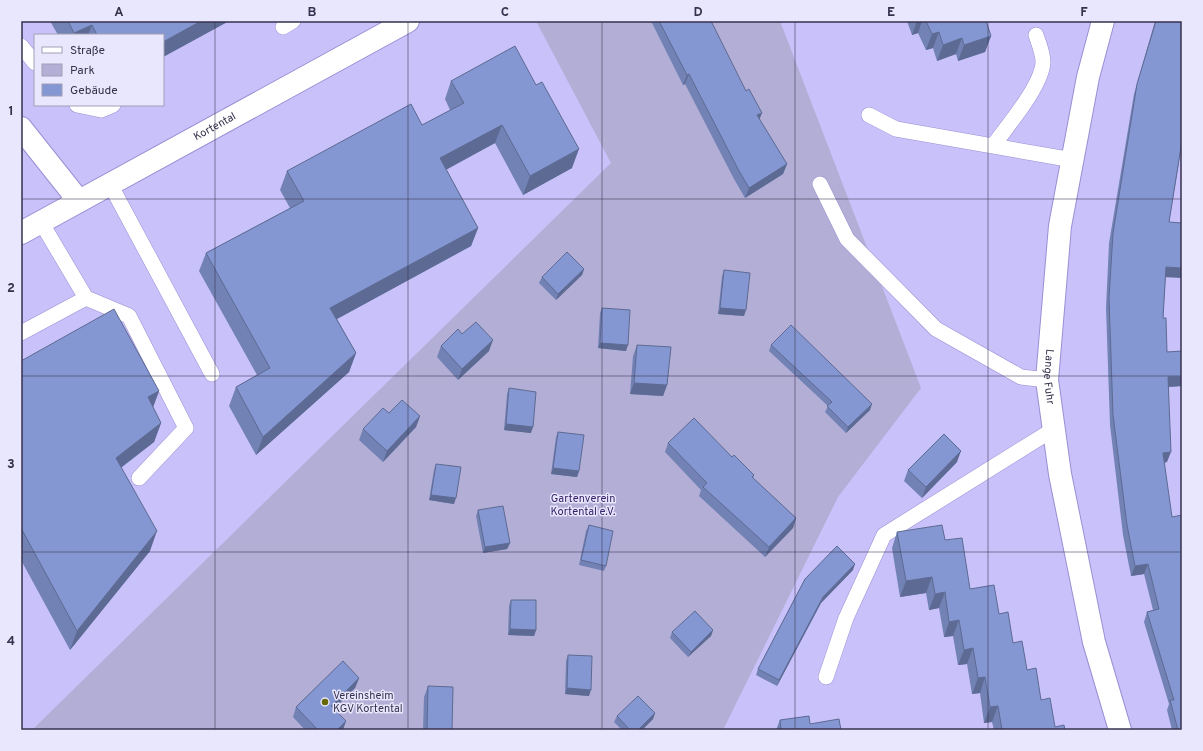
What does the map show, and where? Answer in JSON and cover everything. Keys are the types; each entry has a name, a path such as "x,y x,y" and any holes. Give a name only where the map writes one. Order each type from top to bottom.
{"street":[{"name":"Kortental","path":"21,233 408,21"},
{"name":"Lange Fuhr","path":"1103,21 1088,77 1060,226 1047,380 1069,522 1094,642 1120,730"},
{"path":"21,128 79,201"}],"lane":[{"path":"993,146 1040,77 1043,62 1041,48 1036,35"},
{"path":"21,46 34,62"},
{"path":"82,106 101,110 111,106"},
{"path":"869,114 896,129 1073,160"},
{"path":"110,184 212,374"},
{"path":"820,184 846,239 936,329 1021,377 1047,380"},
{"path":"41,222 86,298 129,316 186,428 139,478"},
{"path":"21,333 86,298"},
{"path":"826,677 846,618 884,535 1054,429"}],"green space":[{"name":"Gartenverein Kortental e.V.","path":"536,21 780,21 921,388 838,497 723,730 32,730 611,163"}],"building":[{"path":"68,21 201,21 164,41 164,34 96,34 92,25 74,33"},
{"path":"659,21 711,21 746,91 749,89 762,113 757,115 787,164 749,188 689,74 687,75"},
{"path":"926,21 986,21 991,36 964,45 962,38 943,45 939,32 932,34"},
{"path":"1156,21 1182,21 1182,141 1169,222 1182,223 1182,268 1166,267 1163,318 1166,318 1167,352 1182,351 1182,377 1168,377 1171,452 1163,453 1172,517 1182,515 1182,730 1178,730 1170,700 1174,700 1147,612 1159,609 1148,564 1135,566 1127,525 1113,415 1109,298 1113,233 1137,84"},
{"path":"515,46 536,85 542,82 579,149 530,176 502,125 440,158 478,228 330,308 356,353 263,437 236,387 270,368 206,253 304,201 287,171 411,104 422,125 464,103 451,81"},
{"path":"567,252 584,269 558,294 542,277"},
{"path":"724,270 750,273 746,310 720,308"},
{"path":"602,308 630,310 628,345 600,343"},
{"path":"114,309 159,391 148,397 161,423 116,458 157,531 77,631 21,528 21,361"},
{"path":"476,322 493,340 462,369 441,346 458,329 462,334"},
{"path":"791,325 872,404 848,427 827,406 832,402 771,345"},
{"path":"637,345 671,347 667,385 634,383"},
{"path":"509,388 536,392 533,427 506,424"},
{"path":"402,400 420,416 387,451 363,429 383,408 389,413"},
{"path":"694,418 732,457 734,455 754,475 752,477 796,518 769,547 703,487 707,483 668,443"},
{"path":"558,432 584,435 579,471 553,468"},
{"path":"944,434 961,451 926,487 908,470"},
{"path":"436,464 461,467 456,498 431,495"},
{"path":"503,506 510,543 485,547 478,510"},
{"path":"589,525 613,531 606,566 581,560"},
{"path":"942,525 945,540 962,538 970,589 994,585 999,614 1008,612 1013,643 1022,641 1027,670 1036,668 1041,700 1050,698 1055,727 1064,725 1065,730 1002,730 998,706 990,707 985,677 978,678 973,648 964,650 959,620 949,622 945,592 935,594 932,577 906,581 897,532"},
{"path":"837,546 855,564 823,597 779,680 758,669 805,579"},
{"path":"511,600 536,600 536,630 510,629"},
{"path":"695,611 713,630 691,652 672,632"},
{"path":"568,655 592,656 591,690 567,688"},
{"path":"343,661 359,678 331,706 346,721 337,730 318,730 296,707"},
{"path":"428,686 453,687 452,730 427,730"},
{"path":"638,696 655,713 638,730 630,730 617,716"},
{"path":"809,716 810,724 839,719 841,730 781,730 780,720"}],"place":[{"name":"Vereinsheim KGV Kortental","path":"325,702"}]}
